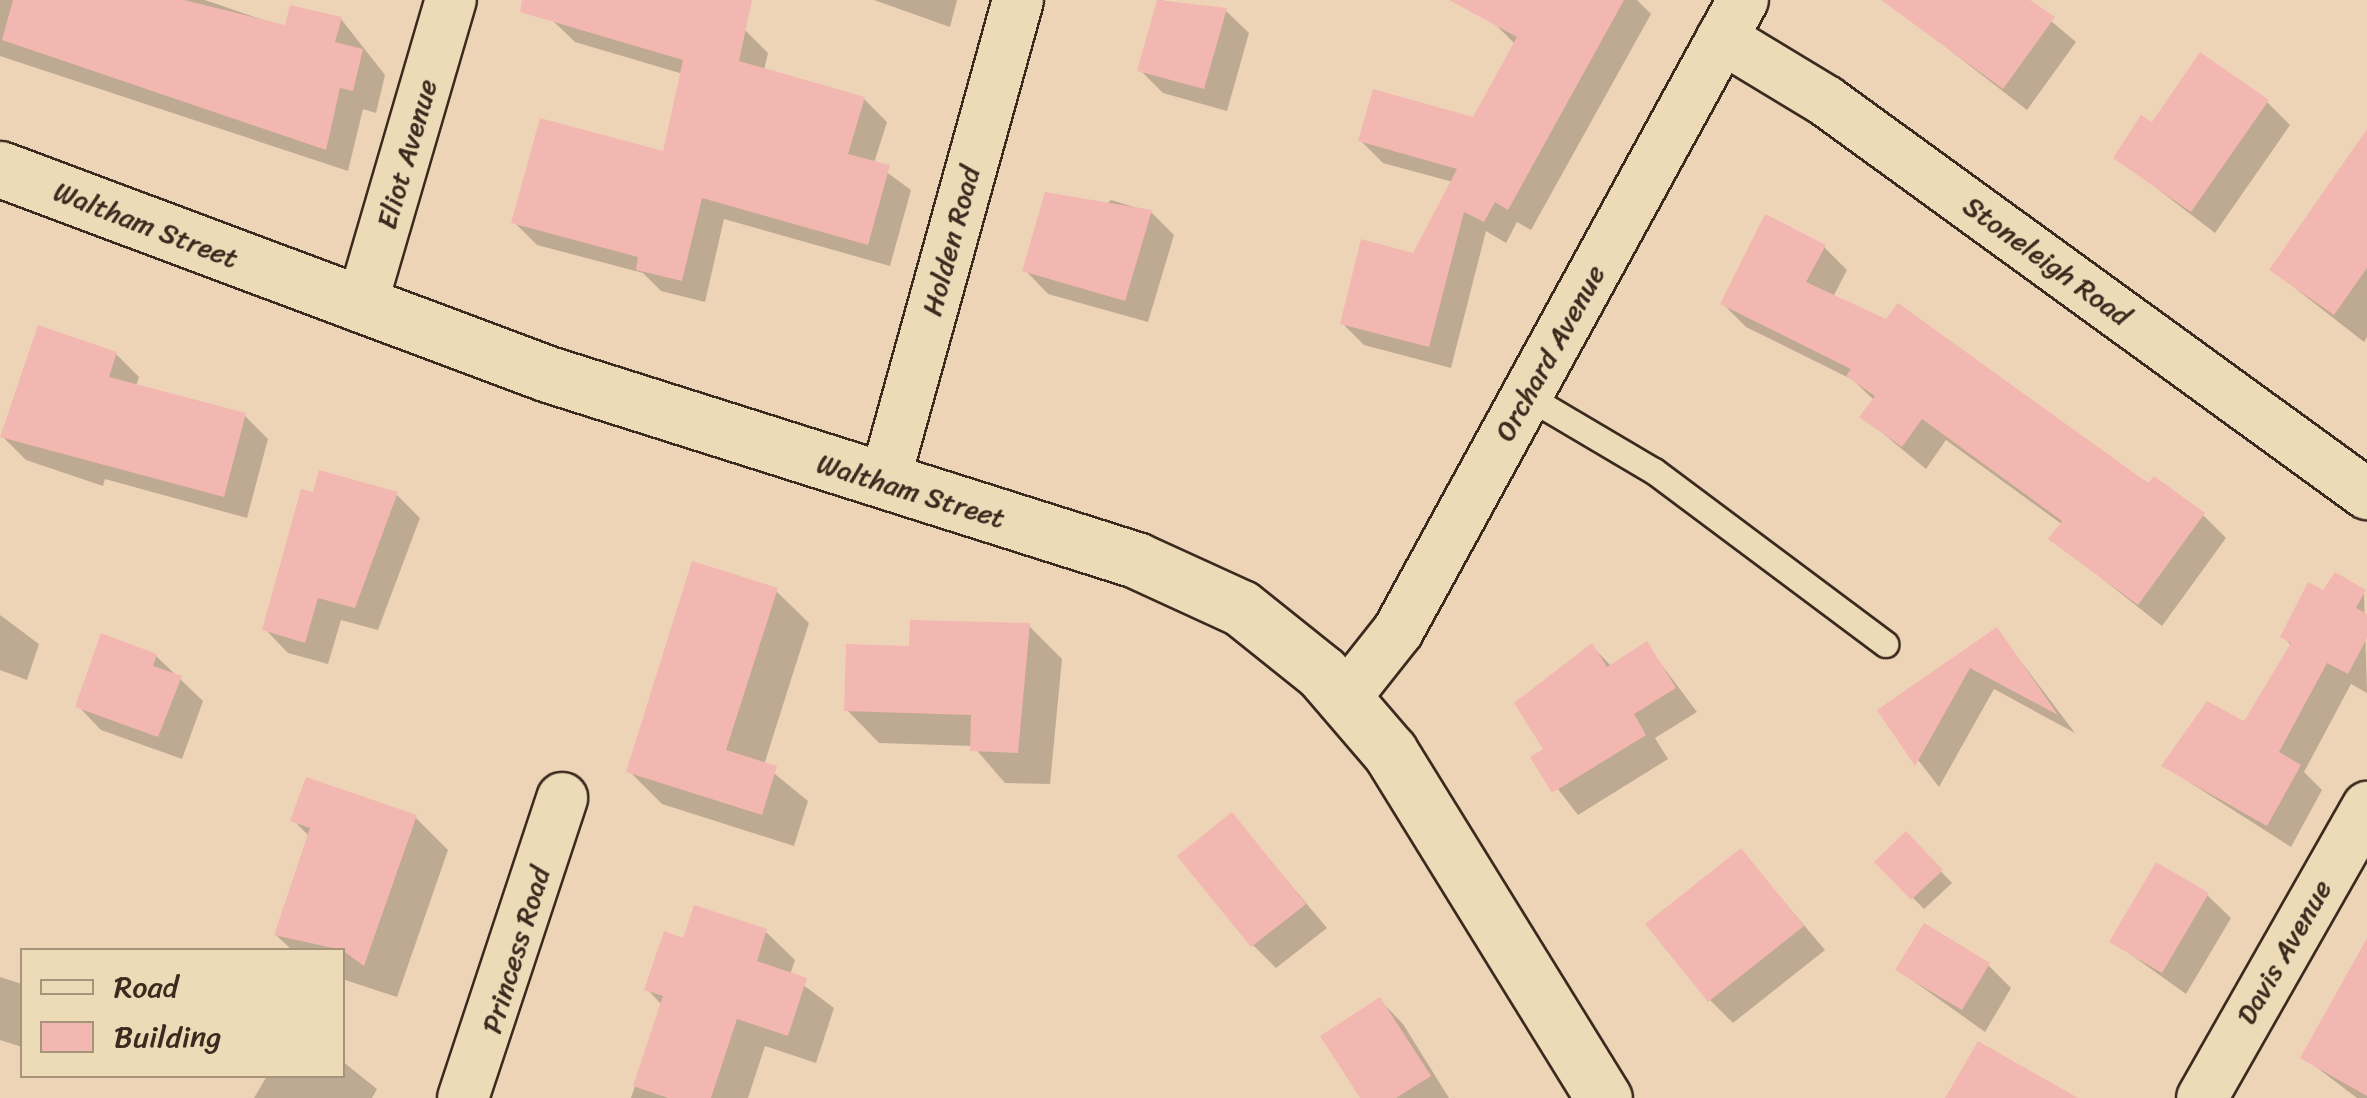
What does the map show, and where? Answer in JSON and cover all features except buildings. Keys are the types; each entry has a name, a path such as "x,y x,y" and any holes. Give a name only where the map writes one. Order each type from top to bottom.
{"main road":[{"name":"Waltham Street","path":"0,169 361,307 1206,588 1270,628 1345,698 1416,788 1604,1098"}],"street":[{"name":"Eliot Avenue","path":"361,307 452,0"},
{"name":"Holden Road","path":"884,483 1018,0"},
{"name":"Orchard Avenue","path":"1345,698 1398,631 1732,19"},
{"name":"Stoneleigh Road","path":"1732,19 1826,101 2367,494"},
{"name":"Princess Road","path":"463,1098 562,798"},
{"name":"Davis Avenue","path":"2202,1098 2367,807"}],"lane":[{"path":"1527,396 1654,471 1885,644"}]}
